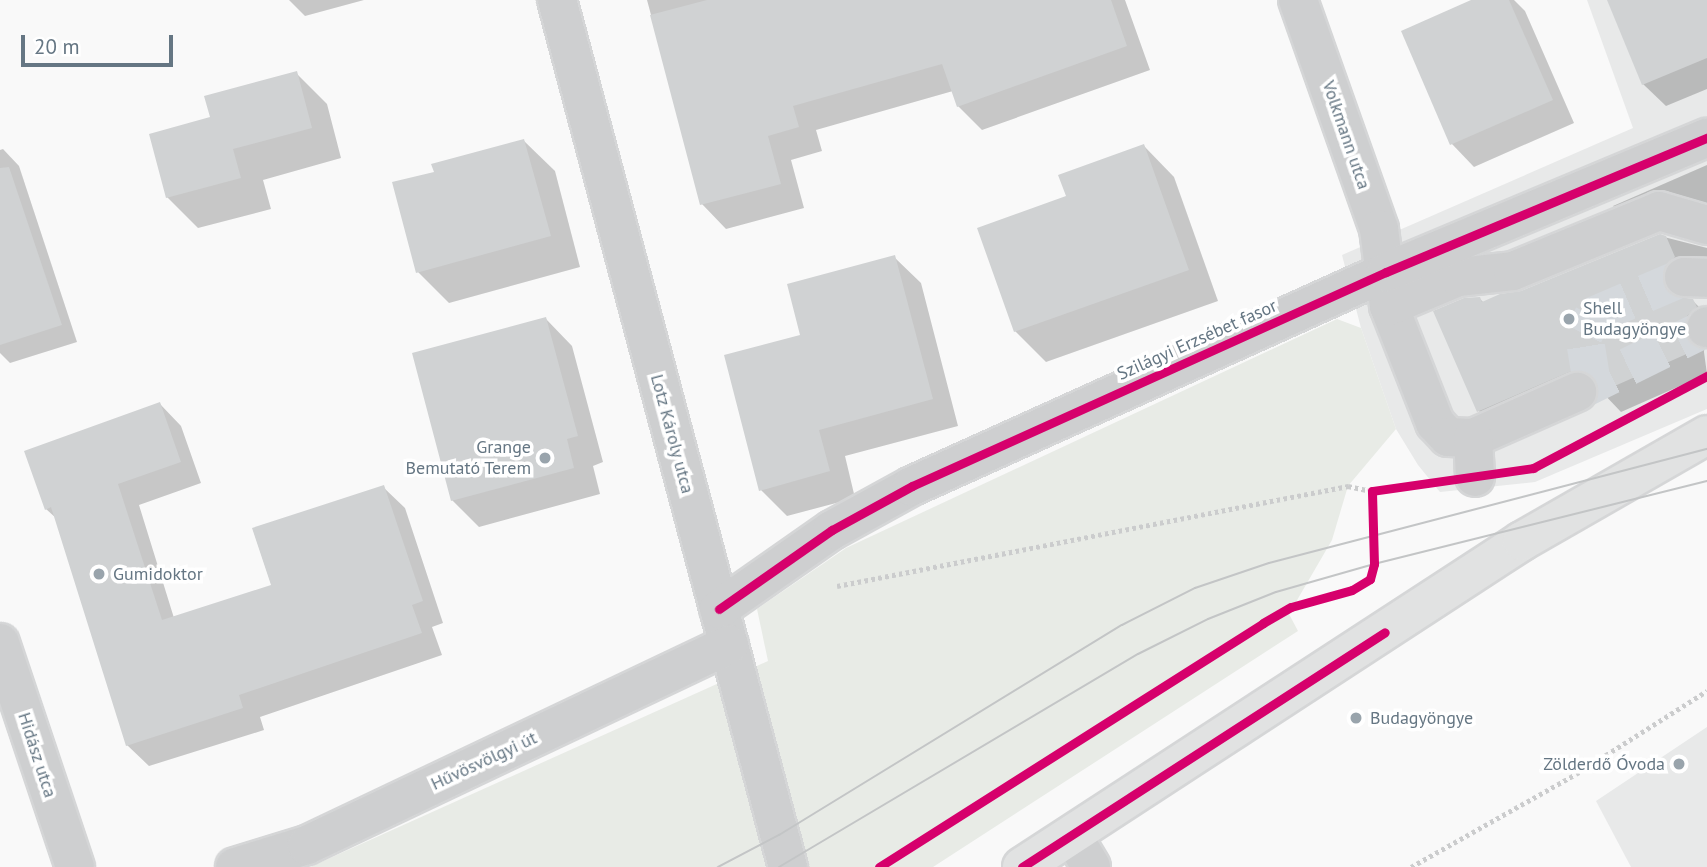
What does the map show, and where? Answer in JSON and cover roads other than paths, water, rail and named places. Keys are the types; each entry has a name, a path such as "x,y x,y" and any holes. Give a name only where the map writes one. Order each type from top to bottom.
{"main road":[{"path":"1022,867 1522,541 1707,435"}],"street":[{"name":"Lotz Károly utca","path":"557,0 788,867"},
{"name":"Volkmann utca","path":"1298,0 1379,229 1388,289 1435,423 1448,437 1473,438"},
{"name":"Szilágyi Erzsébet fasor","path":"719,609 832,530 912,486 1388,289 1707,138"},
{"path":"1388,289 1513,271 1659,211 1707,225"},
{"path":"1475,477 1473,438 1577,391"},
{"name":"Hidász utca","path":"0,643 75,867"},
{"name":"Hűvösvölgyi út","path":"235,867 307,845 729,645"},
{"path":"1072,835 1091,867"}],"tunnel":[{"path":"1592,384 1584,334 1593,316 1684,277"},
{"path":"1577,392 1706,328"}],"tram line":[{"path":"718,867 779,835 1122,625 1195,588 1269,563 1707,449"},
{"path":"779,867 1138,654 1208,619 1276,592 1374,564 1707,481"}],"place":[{"name":"Shell Budagyöngye","path":"1569,319"},
{"name":"Grange Bemutató Terem","path":"545,458"},
{"name":"Gumidoktor","path":"99,574"},
{"name":"Budagyöngye","path":"1356,718"},
{"name":"Zölderdő Óvoda","path":"1679,764"}]}
